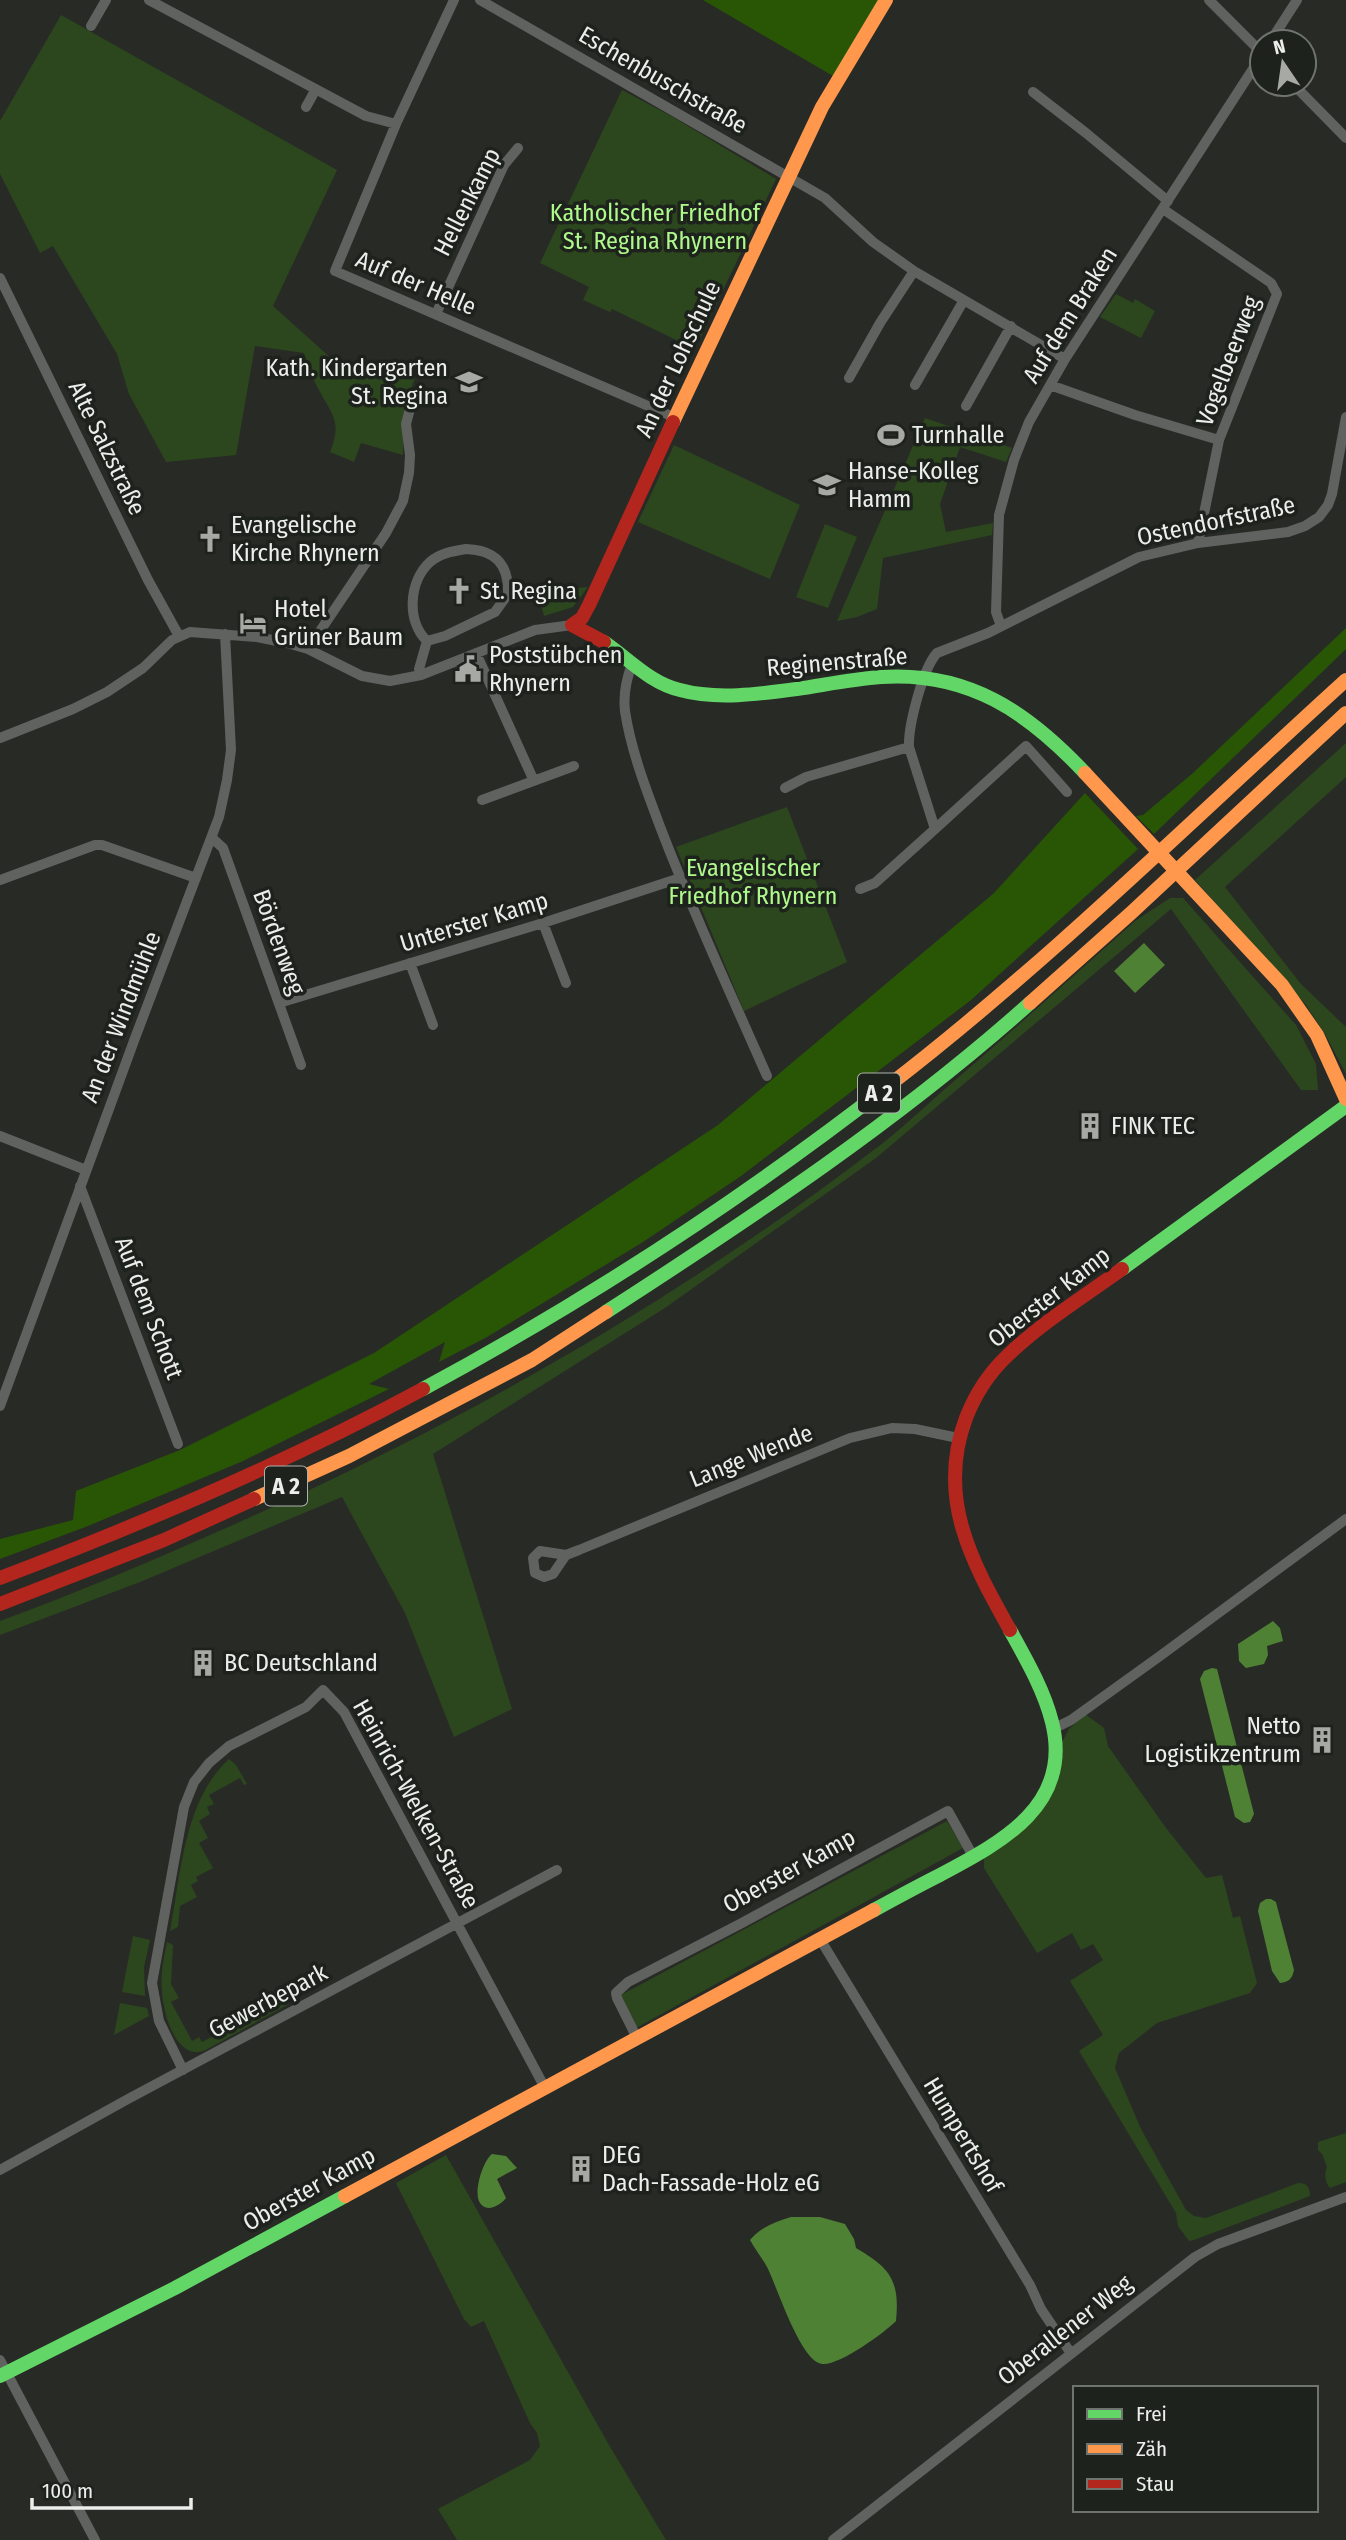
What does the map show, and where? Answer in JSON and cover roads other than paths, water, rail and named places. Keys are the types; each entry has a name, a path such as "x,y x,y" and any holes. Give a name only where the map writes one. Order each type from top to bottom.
{"main road":[{"name":"An der Lohschule","path":"572,625 582,618 589,605 829,96 886,0"},
{"name":"Reginenstraße","path":"572,625 606,643 666,686 708,694 775,692 882,677 925,678 975,690 1010,707 1058,744 1282,985 1307,1017 1346,1098"},
{"name":"A 2","path":"0,1578 235,1483 417,1394 619,1277 730,1203 932,1052 1017,980 1346,680"},
{"name":"A 2","path":"0,1604 164,1541 349,1456 532,1360 760,1212 993,1036 1131,913 1346,713"},
{"name":"Oberster Kamp","path":"2,2369 175,2288 973,1856 1017,1826 1042,1800 1054,1771 1053,1729 1042,1695 976,1566 961,1526 954,1489 954,1463 958,1438 981,1387 999,1363 1027,1338 1346,1106"}],"street":[{"path":"90,26 106,0"},
{"path":"149,0 366,116 396,124"},
{"name":"Auf der Helle","path":"454,0 396,124 335,271 676,418"},
{"name":"Eschenbuschstraße","path":"480,0 825,198 873,242 914,271 1065,359"},
{"path":"1209,0 1248,40"},
{"path":"1279,28 1297,0"},
{"name":"Auf dem Braken","path":"1001,626 996,612 999,515 1014,460 1029,422 1065,359 1248,76"},
{"path":"306,107 316,89"},
{"name":"Vogelbeerweg","path":"1033,92 1165,205 1276,289 1275,299 1219,440 1198,543"},
{"path":"1307,98 1346,138"},
{"name":"Hellenkamp","path":"436,314 504,165 518,148"},
{"path":"849,378 914,271"},
{"name":"Alte Salzstraße","path":"0,278 148,580 179,636"},
{"path":"915,385 964,300"},
{"path":"966,406 1011,326"},
{"path":"1049,385 1219,440"},
{"path":"308,649 386,533 403,501 410,455 406,424 412,401"},
{"name":"Ostendorfstraße","path":"909,747 910,723 932,659 937,653 976,639 1139,557 1198,543 1289,532 1306,526 1319,517 1332,494 1346,416"},
{"path":"466,549 482,550 496,556 506,573 508,594 495,612 445,636 427,641 417,628 412,611 415,587 429,562 452,551 466,549"},
{"path":"0,738 73,709 107,692 143,668 179,636 199,632 257,637 308,649 355,673 375,680 398,681 421,675 535,631 572,625"},
{"name":"An der Windmühle","path":"0,1406 212,838 225,793 231,750 225,634"},
{"path":"421,675 419,669 427,641"},
{"path":"476,653 534,781"},
{"path":"632,664 624,691 632,743 680,878 767,1076"},
{"path":"860,888 875,883 1026,746 1067,792"},
{"path":"785,788 806,777 909,747 936,829"},
{"path":"482,800 575,766"},
{"name":"Bördenweg","path":"212,838 223,848 300,1065"},
{"path":"0,880 95,845 102,845 195,878"},
{"name":"Unterster Kamp","path":"279,1003 543,923 680,878"},
{"path":"543,923 566,983"},
{"path":"410,963 433,1025"},
{"path":"0,1136 86,1170"},
{"name":"Auf dem Schott","path":"80,1186 178,1444"},
{"name":"Lange Wende","path":"566,1555 850,1438 892,1428 915,1429 958,1438"},
{"path":"1053,1729 1071,1720 1346,1519"},
{"name":"Heinrich-Welken-Straße","path":"183,2070 159,2021 152,1983 184,1807 194,1782 209,1763 229,1746 306,1707 323,1690 344,1712 545,2088"},
{"name":"Oberster Kamp","path":"637,2038 616,1993 628,1982 948,1811 973,1856"},
{"name":"Gewerbepark","path":"0,2170 557,1870"},
{"name":"Humpertshof","path":"820,1939 1030,2284 1041,2309 1070,2352"},
{"name":"Oberallener Weg","path":"833,2540 1070,2352 1203,2251 1346,2197"},
{"path":"2,2369 95,2540"}],"place":[{"name":"Kath. Kindergarten St. Regina","path":"469,382"},
{"name":"Turnhalle","path":"891,435"},
{"name":"Hanse-Kolleg Hamm","path":"827,485"},
{"name":"Evangelische Kirche Rhynern","path":"210,539"},
{"name":"St. Regina","path":"459,591"},
{"name":"Hotel Grüner Baum","path":"253,623"},
{"name":"Poststübchen Rhynern","path":"468,669"},
{"name":"FINK TEC","path":"1090,1126"},
{"name":"BC Deutschland","path":"203,1663"},
{"name":"Netto Logistikzentrum","path":"1322,1740"},
{"name":"DEG Dach-Fassade-Holz eG","path":"581,2169"}],"park label":[{"name":"Katholischer Friedhof St. Regina Rhynern","path":"655,227"},
{"name":"Evangelischer Friedhof Rhynern","path":"753,882"}]}
